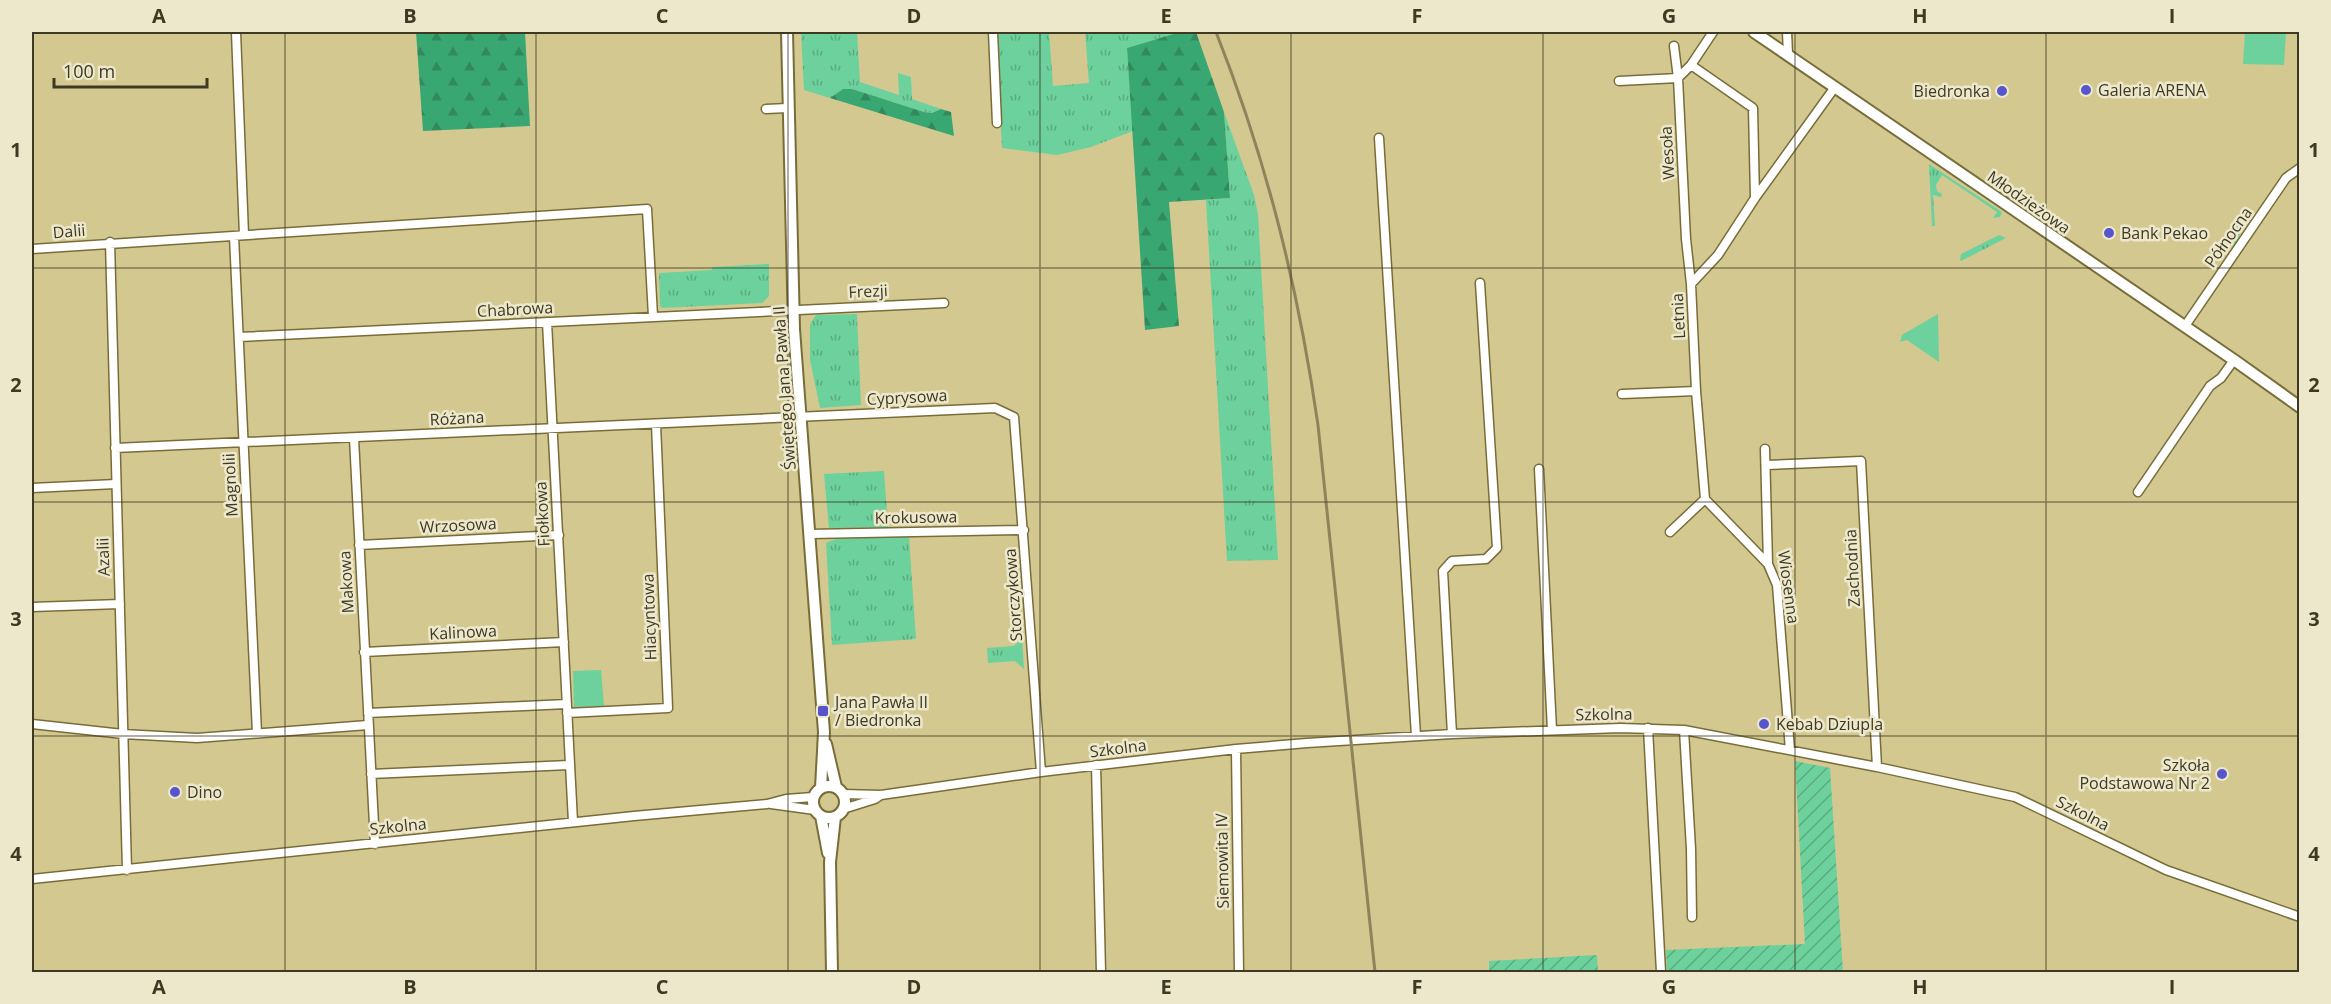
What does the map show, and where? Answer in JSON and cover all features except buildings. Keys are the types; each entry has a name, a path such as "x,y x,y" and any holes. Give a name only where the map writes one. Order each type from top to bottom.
{"street":[{"path":"236,32 244,235"},
{"name":"Świętego Jana Pawła II","path":"787,32 794,310 825,743 821,788"},
{"path":"993,32 997,123"},
{"path":"1619,81 1678,78 1691,65 1713,32"},
{"name":"Młodzieżowa","path":"1754,32 2300,407"},
{"path":"1787,32 1788,54"},
{"name":"Wesoła","path":"1674,46 1691,284"},
{"path":"1691,65 1752,108 1755,198"},
{"name":"Letnia","path":"1705,500 1696,391 1691,284 1718,255 1755,198 1835,87"},
{"path":"766,109 788,108"},
{"path":"1379,138 1416,736"},
{"name":"Północna","path":"2185,326 2286,178 2300,168"},
{"name":"Dalii","path":"32,249 110,242 647,209 653,316"},
{"name":"Magnolii","path":"234,236 257,733"},
{"name":"Azalii","path":"110,242 127,870"},
{"path":"1452,734 1443,571 1452,561 1486,558 1497,548 1480,283"},
{"name":"Frezji","path":"794,310 944,303"},
{"name":"Chabrowa","path":"239,337 794,310"},
{"name":"Fiołkowa","path":"547,322 573,822"},
{"path":"2138,492 2210,386 2221,378 2234,360"},
{"path":"1622,394 1696,391"},
{"name":"Młodzieżowa","path":"2287,396 2300,400"},
{"name":"Cyprysowa","path":"800,417 994,408 1014,417"},
{"name":"Różana","path":"115,448 800,417"},
{"name":"Storczykowa","path":"1014,417 1041,772"},
{"name":"Hiacyntowa","path":"567,709 668,708 656,424"},
{"name":"Makowa","path":"354,438 375,844"},
{"name":"Wiosenna","path":"1765,449 1768,564 1777,585 1790,750"},
{"name":"Zachodnia","path":"1766,465 1861,461 1877,767"},
{"path":"1539,469 1552,730"},
{"path":"32,488 116,484"},
{"path":"1670,532 1705,500 1768,564"},
{"name":"Krokusowa","path":"810,534 1024,530"},
{"name":"Wrzosowa","path":"359,545 558,535"},
{"path":"32,607 120,604"},
{"name":"Kalinowa","path":"364,652 564,642"},
{"path":"368,713 567,709"},
{"path":"32,724 123,734 197,738 368,725"},
{"path":"1648,728 1661,972"},
{"name":"Szkolna","path":"839,791 881,795 1041,772 1236,749 1416,736 1552,730 1648,728 1684,730 1877,767 2015,797 2166,870 2300,917"},
{"path":"1684,730 1691,849 1692,917"},
{"name":"Świętego Jana Pawła II","path":"825,743 839,791"},
{"name":"Siemowita IV","path":"1236,749 1239,972"},
{"path":"371,774 569,765"},
{"path":"1096,765 1101,972"},
{"path":"830,862 813,797 821,788 839,791 844,804 839,813 830,862 832,972"},
{"name":"Szkolna","path":"839,813 881,795"},
{"name":"Szkolna","path":"32,879 767,804 813,797"},
{"name":"Szkolna","path":"767,804 818,813"},
{"path":"818,813 839,813"}],"green space":[{"path":"416,32 525,32 530,126 423,131"},
{"path":"801,32 857,32 860,82 899,95 898,73 911,77 912,99 941,109 932,113 924,112 852,89 843,89 830,98 804,90"},
{"path":"1015,32 1049,32 1053,86 1089,83 1085,32 1180,32 1127,48 1133,131 1091,147 1057,155 1002,148 996,35"},
{"path":"1180,32 1196,32 1224,112 1230,198 1169,202 1179,326 1145,330 1127,48"},
{"path":"2245,32 2286,32 2284,65 2243,64"},
{"path":"843,89 852,89 924,112 932,113 941,109 951,112 954,136 830,98"},
{"path":"1224,112 1254,195 1258,214 1278,560 1227,561 1206,200 1230,198"},
{"path":"1929,164 2002,212 2000,217 1993,218 1997,212 1942,175 1936,185 1937,191 1942,194 1941,197 1933,195 1935,226 1932,226"},
{"path":"2238,221 2240,235 2238,239 2228,249 2218,248"},
{"path":"1999,235 2006,238 1960,260 1961,254"},
{"path":"769,264 769,296 762,303 662,308 660,306 659,273"},
{"path":"857,314 861,405 820,408 810,360 810,324 816,315"},
{"path":"1938,314 1939,362 1907,340 1900,342 1902,335"},
{"path":"884,471 888,527 829,528 824,474"},
{"path":"909,537 916,639 832,645 826,543 836,539"},
{"path":"1022,638 1024,669 1015,661 988,663 987,648 1014,646"},
{"path":"601,670 604,706 574,707 573,671"},
{"path":"1795,761 1830,768 1843,972 1667,972 1666,950 1805,944"},
{"path":"1597,955 1598,972 1489,972 1489,961"}],"railway":[{"path":"1216,32 1251,128 1279,225 1310,374 1318,425 1375,972"}],"place":[{"name":"Galeria ARENA","path":"2086,90"},
{"name":"Biedronka","path":"2002,91"},
{"name":"Bank Pekao","path":"2109,233"},
{"name":"Jana Pawła II / Biedronka","path":"823,711"},
{"name":"Kebab Dziupla","path":"1764,724"},
{"name":"Szkoła Podstawowa Nr 2","path":"2222,774"},
{"name":"Dino","path":"175,792"}]}
